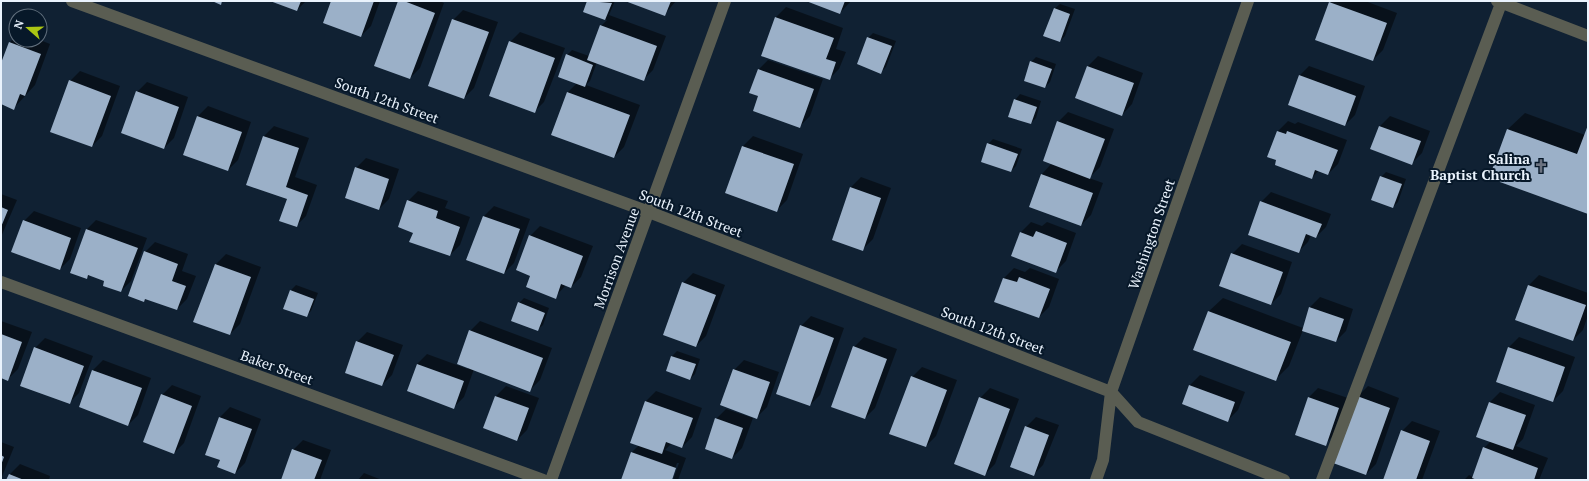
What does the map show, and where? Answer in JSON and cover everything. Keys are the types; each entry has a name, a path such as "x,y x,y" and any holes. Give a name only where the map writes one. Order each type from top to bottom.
{"street":[{"name":"South 12th Street","path":"72,1 649,212 1111,392 1138,422 1284,480"},
{"name":"Morrison Avenue","path":"552,480 725,1"},
{"name":"Washington Street","path":"1096,480 1103,460 1111,392 1248,1"},
{"path":"1322,480 1500,2 1588,36"},
{"name":"Baker Street","path":"1,282 542,480"}],"building":[{"path":"212,1 222,1 221,5"},
{"path":"270,1 301,1 297,11"},
{"path":"331,1 374,1 361,37 323,23"},
{"path":"398,1 404,1 435,13 410,79 374,66"},
{"path":"587,1 612,3 605,20 583,12"},
{"path":"625,1 671,1 665,16"},
{"path":"806,1 845,1 840,14"},
{"path":"1329,2 1387,23 1373,61 1315,40"},
{"path":"1054,8 1070,14 1060,42 1043,36"},
{"path":"775,17 834,38 826,59 836,62 830,80 761,56"},
{"path":"452,19 489,32 464,99 428,86"},
{"path":"600,25 657,46 644,81 587,60"},
{"path":"867,37 892,46 881,74 857,64"},
{"path":"509,41 555,58 535,113 489,96"},
{"path":"8,45 8,48 25,48 41,54 25,96 20,94 14,110 1,104 1,63"},
{"path":"566,54 593,65 585,87 558,77"},
{"path":"1030,61 1052,69 1045,88 1024,81"},
{"path":"1087,66 1134,83 1122,116 1075,98"},
{"path":"758,69 814,89 800,128 753,111 758,96 749,93"},
{"path":"1299,75 1356,96 1345,126 1288,105"},
{"path":"69,80 111,96 92,147 50,132"},
{"path":"136,91 179,107 164,149 121,133"},
{"path":"567,92 630,115 614,158 551,135"},
{"path":"1014,99 1037,107 1031,124 1008,117"},
{"path":"197,116 242,132 228,171 183,155"},
{"path":"1057,121 1105,139 1090,179 1043,161"},
{"name":"Salina Baptist Church","path":"1588,125 1588,214 1489,178 1507,129 1577,154"},
{"path":"1379,126 1421,141 1412,165 1370,149"},
{"path":"1277,131 1286,134 1287,131 1338,150 1328,175 1315,170 1312,179 1275,165 1276,160 1267,157"},
{"path":"263,136 299,148 286,187 308,195 297,227 279,221 287,199 246,185"},
{"path":"987,143 1018,154 1011,172 981,162"},
{"path":"742,146 794,164 777,212 725,193"},
{"path":"355,167 389,179 379,210 345,198"},
{"path":"1041,174 1093,193 1081,226 1029,207"},
{"path":"1380,176 1402,184 1393,208 1371,200"},
{"path":"850,187 881,198 863,251 832,240"},
{"path":"407,200 438,211 436,218 460,227 450,256 409,242 413,233 398,227"},
{"path":"1260,201 1322,224 1316,238 1306,234 1299,253 1248,235"},
{"path":"1,207 8,210 1,227"},
{"path":"483,216 520,229 504,274 466,260"},
{"path":"23,220 71,238 60,270 11,252"},
{"path":"86,229 138,248 121,292 103,286 104,281 88,275 87,279 70,273"},
{"path":"1036,231 1067,243 1056,273 1011,256 1020,232 1033,237"},
{"path":"529,235 583,256 571,288 561,284 556,299 526,287 530,276 516,270"},
{"path":"144,251 178,264 172,281 186,286 177,310 145,299 144,302 128,296"},
{"path":"1231,253 1283,272 1271,305 1219,286"},
{"path":"215,264 251,277 230,335 193,322"},
{"path":"1019,277 1050,289 1039,318 994,302 1003,278 1017,282"},
{"path":"682,282 716,295 696,347 663,335"},
{"path":"1528,285 1586,305 1573,341 1515,320"},
{"path":"290,290 314,299 307,317 283,309"},
{"path":"518,302 545,313 538,331 511,321"},
{"path":"1309,307 1344,319 1336,342 1302,331"},
{"path":"1208,311 1291,342 1276,381 1193,350"},
{"path":"800,325 834,338 810,406 776,394"},
{"path":"469,330 543,358 530,392 457,364"},
{"path":"1,334 22,342 8,381 1,378"},
{"path":"356,341 394,355 382,386 345,373"},
{"path":"853,346 887,359 865,419 831,407"},
{"path":"34,347 84,366 70,404 20,386"},
{"path":"1508,347 1565,367 1553,402 1496,382"},
{"path":"671,356 696,364 690,380 666,371"},
{"path":"417,364 464,381 454,409 407,391"},
{"path":"733,369 770,382 757,419 720,405"},
{"path":"92,370 142,388 128,426 79,407"},
{"path":"911,376 947,390 926,447 889,434"},
{"path":"1189,385 1235,402 1228,422 1182,404"},
{"path":"161,394 192,406 174,454 143,442"},
{"path":"495,396 529,408 517,441 483,428"},
{"path":"1357,396 1390,408 1366,475 1333,463"},
{"path":"979,397 1010,409 985,476 954,464"},
{"path":"1308,397 1339,408 1326,446 1295,435"},
{"path":"645,401 693,418 682,448 666,442 662,454 630,443"},
{"path":"1489,402 1526,415 1513,450 1476,437"},
{"path":"219,417 252,429 235,474 217,467 220,460 205,455"},
{"path":"715,418 743,428 732,459 705,449"},
{"path":"1025,426 1049,435 1034,476 1010,467"},
{"path":"1401,430 1430,441 1416,480 1383,480"},
{"path":"1483,447 1538,468 1534,480 1477,480 1472,478"},
{"path":"292,449 322,460 314,480 281,480"},
{"path":"631,452 676,468 672,480 621,480"},
{"path":"1,455 4,457 1,465"},
{"path":"9,474 24,480 6,480"}],"place":[{"name":"Salina Baptist Church","path":"1541,166"}]}
